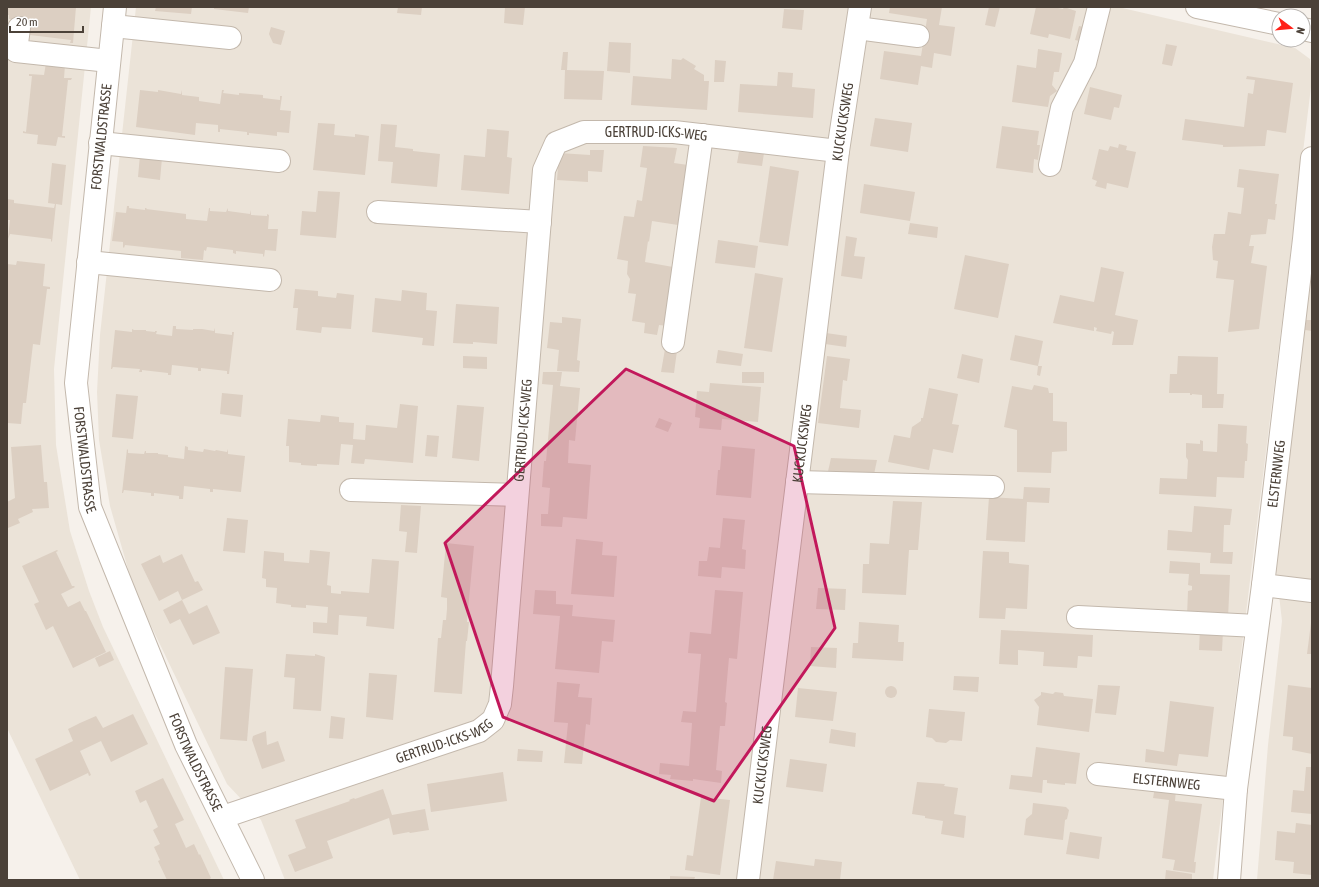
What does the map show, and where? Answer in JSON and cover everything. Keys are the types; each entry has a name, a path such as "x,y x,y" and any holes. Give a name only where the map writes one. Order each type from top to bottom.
{"street":[{"path":"1050,165 1062,108 1086,63 1099,7"},
{"path":"1197,7 1271,22"},
{"path":"114,16 230,38"},
{"name":"FORSTWALDSTRASSE","path":"114,16 76,383 90,507 186,745 253,880"},
{"path":"859,17 918,36"},
{"name":"KUCKUCKSWEG","path":"748,880 838,151 859,17"},
{"path":"19,28 16,51 109,61"},
{"name":"GERTRUD-ICKS-WEG","path":"223,817 479,731 493,720 500,704 502,686 544,170 556,143 584,132 674,132 838,151"},
{"path":"673,342 702,135"},
{"path":"100,143 279,161"},
{"name":"ELSTERNWEG","path":"1229,880 1236,789 1263,585 1303,247 1312,158"},
{"path":"378,212 540,222"},
{"path":"88,262 270,280"},
{"path":"797,482 993,488"},
{"name":"GERTRUD-ICKS-WEG","path":"351,490 517,495"},
{"path":"1263,585 1312,591"},
{"path":"1078,617 1257,626"},
{"name":"ELSTERNWEG","path":"1098,774 1236,789"}],"highlighted area":[{"path":"626,369 794,446 835,628 714,801 503,717 445,543"}],"shaded area":[{"path":"7,7 91,7 54,369 56,445 70,531 89,591 103,627 224,880 80,880 7,728"},
{"path":"136,7 1118,7 1271,42 1271,48 1295,48 1310,59 1312,79 1213,880 285,880 261,820 227,784 143,609 130,576 110,506 99,440 97,392 100,335"},
{"path":"1312,222 1312,880 1257,880 1268,745 1282,621 1276,569 1306,319 1301,319"}],"building":[{"path":"7,7 76,7 73,43 70,43 71,40 30,35 31,21 9,19 9,15 7,15"},
{"path":"156,7 192,7 191,14 155,11"},
{"path":"214,7 249,7 248,13 214,9"},
{"path":"398,7 422,7 421,15 397,13"},
{"path":"505,7 525,7 523,25 504,23"},
{"path":"890,7 942,7 939,25 955,27 951,56 934,53 932,68 921,66 918,85 880,79 884,51 921,56 927,19 889,13"},
{"path":"989,7 1000,7 995,27 985,25"},
{"path":"1036,7 1053,7 1063,9 1064,7 1076,11 1070,39 1049,34 1048,38 1030,34"},
{"path":"784,9 804,10 802,30 782,28"},
{"path":"1079,26 1088,28 1084,42 1075,40"},
{"path":"271,27 285,31 281,45 273,43 269,34"},
{"path":"609,42 631,43 630,73 607,71"},
{"path":"1166,44 1177,46 1172,66 1162,64"},
{"path":"1038,49 1062,53 1059,72 1054,72 1052,85 1057,91 1050,96 1048,107 1012,102 1017,65 1036,68"},
{"path":"563,52 568,52 567,70 604,71 602,100 564,99 565,70 561,70"},
{"path":"683,58 696,66 694,69 704,75 704,81 709,81 707,110 631,105 633,76 671,79 672,59 681,60"},
{"path":"715,60 726,61 724,82 714,82"},
{"path":"46,63 65,65 64,78 72,78 71,80 68,80 62,136 65,136 65,138 58,137 56,146 37,144 38,135 23,133 23,131 26,132 32,76 29,76 29,74 44,75"},
{"path":"778,72 793,73 792,87 815,89 813,118 738,112 740,84 777,86"},
{"path":"1247,76 1293,83 1286,133 1267,130 1265,146 1223,147 1223,145 1182,140 1185,119 1244,127 1248,93 1253,94 1255,80 1246,79"},
{"path":"1090,87 1122,95 1119,108 1114,107 1111,120 1084,114"},
{"path":"140,90 158,92 158,90 181,94 182,90 182,95 199,97 199,101 220,104 222,90 224,90 223,93 263,95 263,98 280,100 280,96 282,96 280,110 291,111 289,133 277,132 277,136 249,133 249,135 247,135 247,132 220,129 220,132 218,132 218,125 196,123 195,135 136,127"},
{"path":"875,118 912,123 908,152 870,146"},
{"path":"318,123 335,124 334,135 355,137 355,134 369,136 365,175 313,170"},
{"path":"381,124 397,125 395,147 440,154 437,187 391,183 393,162 378,161"},
{"path":"1002,126 1039,131 1037,145 1040,145 1038,160 1034,159 1033,173 996,168"},
{"path":"487,129 509,131 507,157 512,158 509,194 461,190 464,155 485,157"},
{"path":"1119,144 1127,146 1126,150 1136,152 1128,188 1107,183 1106,189 1095,186 1097,181 1092,179 1099,149 1108,151 1110,146 1118,148"},
{"path":"643,146 677,148 674,163 688,165 678,225 652,221 649,242 648,241 645,262 673,267 668,326 659,325 657,335 644,333 645,323 632,321 636,294 628,293 630,279 627,274 628,261 617,259 624,216 634,217 637,200 642,201 647,168 640,167"},
{"path":"590,150 604,150 602,172 588,171 588,182 557,180 559,153 590,155"},
{"path":"739,152 764,153 762,166 737,163"},
{"path":"140,155 162,158 160,180 138,177"},
{"path":"52,163 66,165 62,205 56,204 52,242 51,239 10,234 8,239 10,220 7,220 7,199 14,200 14,203 54,208 55,204 48,203"},
{"path":"770,166 799,171 788,246 759,242"},
{"path":"1239,169 1279,174 1275,204 1277,204 1275,220 1268,219 1266,234 1251,235 1249,246 1254,246 1251,263 1267,266 1259,329 1228,332 1234,280 1216,278 1218,261 1213,260 1212,247 1214,234 1225,234 1228,212 1241,214 1244,188 1237,187"},
{"path":"864,184 915,192 910,221 860,213"},
{"path":"318,191 340,192 336,238 300,235 302,211 316,212"},
{"path":"127,206 129,206 129,208 145,210 145,208 147,208 146,209 186,214 186,219 207,221 209,208 210,211 226,212 228,208 228,211 250,214 251,210 251,215 267,216 267,214 269,215 268,229 278,229 276,251 265,250 264,257 263,254 236,251 236,254 233,253 233,250 207,247 206,251 204,250 203,260 181,258 181,251 125,245 124,248 123,242 112,241 116,212 126,213"},
{"path":"910,223 938,227 937,238 908,234"},
{"path":"846,236 857,238 854,256 865,257 862,279 841,276"},
{"path":"718,240 758,246 755,268 715,263"},
{"path":"965,255 1009,264 998,318 954,309"},
{"path":"17,261 45,264 43,286 50,287 50,289 47,289 40,345 33,344 26,403 23,403 21,424 7,423 7,264 16,265"},
{"path":"1101,267 1124,272 1115,315 1138,320 1133,345 1112,345 1114,332 1112,331 1111,334 1096,331 1097,328 1094,327 1094,331 1053,323 1060,295 1094,302"},
{"path":"755,273 783,278 772,352 744,348"},
{"path":"295,289 318,291 318,296 336,298 337,293 354,295 351,329 322,327 321,333 296,330 298,308 293,308"},
{"path":"402,290 427,293 426,310 437,311 434,346 422,345 423,338 372,332 375,298 401,301"},
{"path":"456,304 499,307 497,344 473,342 473,344 453,343"},
{"path":"562,317 581,319 577,360 580,361 579,372 557,371 559,350 547,348 550,322 562,323"},
{"path":"1306,320 1312,320 1312,331 1305,330"},
{"path":"173,326 176,326 176,329 202,329 214,331 215,328 215,333 232,335 232,332 234,332 229,374 227,374 227,371 201,368 201,371 198,371 198,368 172,365 171,375 168,375 168,373 142,370 142,372 139,372 140,369 113,367 111,369 115,330 132,332 132,329 157,331 156,334 172,336"},
{"path":"826,333 847,336 846,347 825,344"},
{"path":"1015,335 1043,341 1038,366 1010,360"},
{"path":"665,349 677,351 674,373 661,372"},
{"path":"718,350 743,354 741,366 716,363"},
{"path":"962,354 983,359 979,383 957,378"},
{"path":"463,356 487,357 487,369 463,368"},
{"path":"827,356 850,359 847,381 843,380 840,408 861,410 859,428 818,423"},
{"path":"1178,356 1218,357 1217,394 1224,394 1223,408 1202,408 1202,395 1190,395 1190,393 1169,393 1170,374 1177,374"},
{"path":"1038,366 1042,366 1040,376 1037,375"},
{"path":"543,372 562,372 560,386 580,388 575,441 569,440 568,463 591,465 587,519 563,517 562,527 541,526 541,514 548,514 550,488 542,487 553,385 542,384"},
{"path":"742,372 764,372 764,383 742,383"},
{"path":"710,383 761,387 758,422 722,419 721,430 699,428 700,418 695,417 697,391 709,392"},
{"path":"1034,385 1048,388 1049,393 1053,393 1053,421 1067,422 1067,451 1052,452 1051,473 1017,472 1017,430 1004,427 1012,386 1032,390"},
{"path":"929,388 958,394 952,424 959,425 953,453 933,449 929,470 888,462 894,435 910,438 912,427 921,421 921,418 923,418"},
{"path":"222,393 243,395 241,417 220,414"},
{"path":"116,394 138,396 133,439 112,437"},
{"path":"400,404 418,406 413,463 365,459 364,464 351,463 353,445 341,444 339,465 317,464 317,466 301,465 301,463 289,462 289,446 286,446 288,419 320,422 321,415 339,417 339,422 354,423 353,439 365,440 366,425 397,428"},
{"path":"457,405 484,407 479,461 452,458"},
{"path":"659,418 672,423 668,432 655,427"},
{"path":"1218,424 1247,426 1246,443 1248,444 1244,478 1217,477 1216,497 1159,494 1160,478 1187,479 1188,460 1186,457 1186,443 1200,444 1200,440 1203,441 1203,451 1217,452"},
{"path":"427,435 439,436 437,457 425,456"},
{"path":"41,445 44,482 47,482 49,508 32,509 33,512 18,519 20,523 8,528 7,502 15,498 11,447"},
{"path":"185,446 188,447 188,450 203,452 204,449 227,452 228,449 228,454 245,456 241,492 213,489 213,492 210,492 210,489 184,486 183,499 179,499 179,496 154,493 154,496 151,496 151,493 124,490 122,493 127,449 128,453 144,454 146,451 146,453 158,453 168,455 168,457 184,459"},
{"path":"722,446 755,449 751,498 716,495"},
{"path":"831,458 877,460 873,479 827,476"},
{"path":"1024,487 1050,488 1049,503 1027,502 1025,542 986,540 989,497 1023,499"},
{"path":"893,501 922,502 918,550 909,550 906,595 862,593 863,564 869,564 870,543 889,544"},
{"path":"401,505 421,506 417,553 405,552 407,532 399,531"},
{"path":"1194,506 1232,509 1230,525 1224,525 1223,552 1233,552 1232,564 1210,563 1211,553 1167,550 1168,530 1192,532"},
{"path":"227,518 248,520 245,553 223,551"},
{"path":"723,518 745,520 742,549 746,550 745,569 722,567 721,578 698,576 699,561 707,561 709,547 720,548"},
{"path":"576,539 603,542 602,555 617,556 614,597 571,594"},
{"path":"446,543 474,546 462,694 434,692 438,638 441,638 443,620 446,620 447,609 447,598 441,597"},
{"path":"57,550 58,551 56,552 72,586 75,587 61,594 68,607 80,601 106,652 73,668 53,626 46,630 34,604 39,602 22,566"},
{"path":"310,550 330,552 327,585 331,586 331,593 341,594 341,591 369,593 372,559 399,561 394,629 366,626 367,617 339,615 338,635 313,633 313,622 327,623 328,607 306,605 306,608 291,607 291,605 276,603 277,588 266,587 266,579 262,578 264,551 284,553 284,561 309,563"},
{"path":"983,551 1009,552 1009,563 1029,565 1027,609 1006,608 1005,619 979,618"},
{"path":"182,554 195,582 198,581 203,590 182,600 178,591 159,601 141,564 160,555 163,563"},
{"path":"1170,561 1200,563 1200,574 1230,575 1228,618 1187,616 1188,591 1192,590 1192,586 1188,585 1189,574 1169,573"},
{"path":"818,588 846,589 845,610 816,609"},
{"path":"535,590 556,591 556,604 573,605 572,616 615,620 613,642 602,641 599,673 555,669 560,616 533,614"},
{"path":"715,590 743,592 737,659 729,658 725,702 727,703 725,726 720,726 716,770 722,771 721,783 693,779 693,781 670,779 671,775 659,774 660,763 689,766 692,723 681,722 683,711 696,712 701,654 688,653 690,632 711,634"},
{"path":"182,600 189,614 207,605 220,633 193,645 180,619 170,624 163,610"},
{"path":"859,622 899,625 898,642 904,642 903,661 852,658 853,643 858,643"},
{"path":"1311,623 1312,654 1307,654"},
{"path":"1200,629 1223,631 1222,651 1199,650"},
{"path":"1001,630 1093,635 1092,657 1078,656 1077,668 1043,666 1044,652 1018,650 1018,665 999,664"},
{"path":"811,647 837,648 836,668 810,666"},
{"path":"110,651 114,660 99,667 95,658"},
{"path":"286,654 315,656 315,654 325,657 321,711 293,709 295,678 284,677"},
{"path":"225,667 253,669 247,741 220,739"},
{"path":"369,673 397,675 393,720 366,717"},
{"path":"954,676 979,677 978,692 953,690"},
{"path":"557,682 580,684 578,697 592,698 590,725 586,724 582,764 564,763 568,723 554,722"},
{"path":"1098,685 1120,686 1116,715 1095,713"},
{"path":"1288,685 1312,688 1312,754 1292,750 1293,737 1283,736"},
{"path":"891,686 895,688 897,692 895,696 891,698 887,696 885,692 887,688"},
{"path":"798,688 837,692 833,721 795,717"},
{"path":"1041,692 1053,694 1055,692 1063,693 1064,696 1093,699 1089,732 1037,725 1039,707 1034,700 1041,695"},
{"path":"1170,701 1214,707 1208,757 1179,754 1177,766 1145,762 1146,749 1164,752"},
{"path":"929,709 965,712 962,741 950,740 946,743 936,742 932,738 926,737"},
{"path":"133,714 148,744 111,762 101,741 80,751 91,775 89,776 88,773 50,791 35,759 73,741 68,729 80,723 96,716 103,728"},
{"path":"331,716 345,718 343,739 329,738"},
{"path":"831,729 856,733 855,747 829,743"},
{"path":"266,731 267,745 278,741 285,761 262,769 252,740 253,736"},
{"path":"1036,747 1080,753 1076,784 1065,783 1065,785 1047,783 1047,780 1043,780 1042,793 1009,789 1011,775 1032,777"},
{"path":"518,749 543,751 542,762 517,761"},
{"path":"790,759 827,764 823,792 786,787"},
{"path":"1306,767 1312,767 1312,814 1291,812 1293,790 1304,791"},
{"path":"503,772 507,801 431,812 427,784"},
{"path":"163,778 184,820 175,824 186,848 194,844 199,855 200,854 211,878 208,880 167,880 158,861 160,860 154,847 160,844 153,830 158,827 146,800 140,803 135,791"},
{"path":"917,782 945,784 944,786 958,788 954,814 966,816 964,838 941,834 943,821 912,814"},
{"path":"1155,787 1176,790 1175,801 1202,804 1194,862 1196,862 1195,873 1173,870 1175,860 1162,858 1169,800 1153,798"},
{"path":"383,789 392,815 425,809 429,830 393,835 389,818 327,841 333,858 295,872 288,855 306,848 295,820"},
{"path":"701,797 730,800 720,875 685,870 687,855 693,856"},
{"path":"1033,803 1066,807 1069,810 1067,819 1065,820 1063,840 1024,835 1026,819 1032,814"},
{"path":"1296,823 1312,825 1312,875 1293,873 1294,862 1275,860 1277,831 1295,833"},
{"path":"1070,832 1102,837 1099,859 1066,854"},
{"path":"815,859 842,862 840,880 773,880 776,861 814,866"},
{"path":"1166,870 1192,874 1192,880 1165,880"},
{"path":"670,876 695,877 694,880 670,880"}]}
